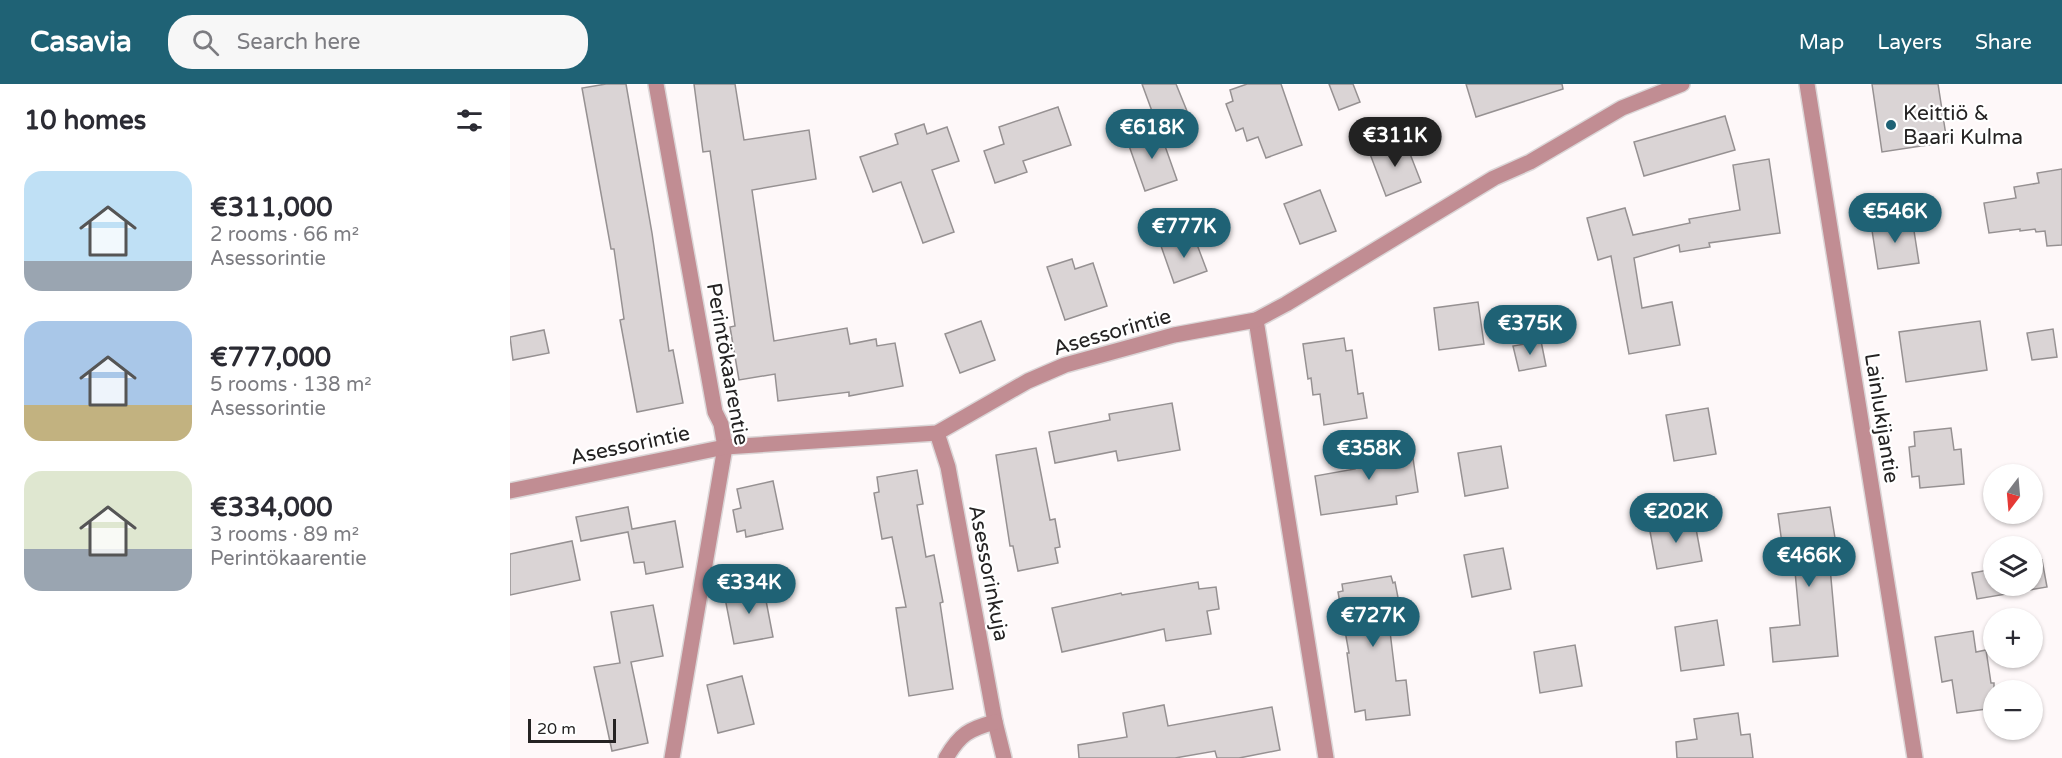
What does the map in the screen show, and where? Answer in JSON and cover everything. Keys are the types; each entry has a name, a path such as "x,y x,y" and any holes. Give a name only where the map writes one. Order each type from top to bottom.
{"street":[{"name":"Perintökaarentie","path":"656,84 715,412 721,424 725,447 672,758"},
{"name":"Asessorintie","path":"510,491 725,447 937,433 1028,381 1065,365 1174,335 1256,320 1494,178 1530,162 1622,108 1682,84"},
{"name":"Lainlukijantie","path":"1807,84 1915,758"},
{"path":"1256,320 1326,758"},
{"name":"Asessorinkuja","path":"937,433 948,467 995,722 1004,758"},
{"path":"946,758 954,746 972,728 995,722"}],"building":[{"path":"606,84 626,84 652,233 669,351 673,350 683,403 637,412 620,320 624,319 614,249 611,249 582,88"},
{"path":"694,84 735,84 744,140 809,130 816,179 752,190 774,341 847,328 850,344 876,339 877,346 895,343 903,386 849,396 849,392 778,401 775,374 739,380 730,327 735,326 710,151 703,152"},
{"path":"1142,84 1176,84 1187,111 1156,122"},
{"path":"1247,84 1281,84 1302,145 1266,158 1258,137 1247,141 1243,128 1236,131 1226,104 1233,101 1230,90"},
{"path":"1329,84 1353,84 1360,102 1339,110"},
{"path":"1466,84 1562,84 1563,89 1476,117"},
{"path":"1872,84 1938,84 1947,142 1882,152"},
{"path":"1058,107 1071,145 1023,161 1027,172 995,183 984,151 1004,144 999,127"},
{"path":"1725,116 1735,150 1644,176 1634,142"},
{"path":"924,124 927,134 947,127 959,161 932,170 954,232 923,243 901,182 873,192 860,157 898,144 895,134"},
{"path":"1159,129 1177,180 1145,191 1127,140"},
{"path":"1405,141 1421,182 1386,196 1370,154"},
{"path":"1769,159 1780,233 1709,243 1710,247 1680,252 1679,245 1634,258 1642,308 1672,302 1680,345 1629,354 1611,256 1598,260 1587,218 1625,208 1633,235 1690,223 1689,219 1740,210 1733,165"},
{"path":"2062,169 2062,245 2047,246 2045,231 2036,232 2035,229 1989,233 1984,203 2016,198 2014,187 2039,183 2037,173"},
{"path":"1320,190 1336,231 1300,244 1284,204"},
{"path":"1912,218 1919,263 1878,269 1871,224"},
{"path":"1193,234 1207,271 1174,283 1161,246"},
{"path":"1072,259 1075,269 1093,263 1107,306 1065,320 1047,267"},
{"path":"1478,302 1484,344 1439,350 1434,308"},
{"path":"981,321 995,360 960,373 945,334"},
{"path":"1980,321 1987,370 1906,382 1899,332"},
{"path":"2053,329 2057,357 2032,360 2027,333"},
{"path":"544,330 549,353 513,360 510,337"},
{"path":"1344,338 1346,351 1352,350 1358,394 1363,393 1367,418 1324,425 1320,394 1313,395 1311,378 1308,379 1303,344"},
{"path":"1541,341 1546,366 1519,371 1513,346"},
{"path":"1172,403 1180,450 1118,461 1116,451 1055,463 1049,432 1110,420 1109,414"},
{"path":"1708,408 1716,454 1674,461 1666,415"},
{"path":"1951,428 1954,450 1961,449 1964,484 1920,488 1919,476 1912,477 1909,447 1915,446 1914,432"},
{"path":"1411,445 1418,492 1396,496 1397,504 1321,515 1315,476 1355,469 1352,453"},
{"path":"1501,446 1508,488 1465,496 1458,453"},
{"path":"1036,448 1050,520 1055,519 1060,547 1055,548 1058,563 1018,571 1013,546 1010,546 996,455"},
{"path":"917,470 923,504 917,505 926,557 934,555 943,602 940,603 953,689 909,696 896,608 906,607 892,537 882,539 874,493 879,492 877,477"},
{"path":"773,481 783,529 746,537 745,530 737,532 733,510 741,508 737,489"},
{"path":"628,507 632,529 675,521 683,567 646,574 644,562 634,563 628,532 581,541 576,517"},
{"path":"1830,507 1836,544 1828,545 1838,656 1773,662 1770,628 1800,625 1793,550 1783,551 1778,514"},
{"path":"1694,518 1702,561 1657,569 1649,526"},
{"path":"572,541 580,580 510,595 510,554"},
{"path":"1503,548 1511,589 1472,597 1464,555"},
{"path":"2043,565 2047,587 2043,588"},
{"path":"1983,571 1983,596 1994,596 1977,599 1972,573"},
{"path":"1391,576 1393,583 1395,582 1401,613 1388,615 1396,681 1406,680 1410,715 1366,720 1365,710 1355,712 1347,653 1349,653 1338,592 1343,591 1342,584"},
{"path":"1198,582 1199,589 1216,587 1219,609 1207,611 1211,634 1166,641 1164,629 1062,652 1052,608 1121,593 1122,595"},
{"path":"763,585 773,637 734,644 724,593"},
{"path":"653,605 663,656 631,662 648,743 612,751 594,667 620,663 611,612"},
{"path":"1717,620 1724,665 1681,671 1675,627"},
{"path":"1973,631 1976,652 1983,651 1983,668 1989,668 1991,680 1983,680 1983,709 1957,713 1952,680 1942,682 1935,637"},
{"path":"1575,645 1582,686 1540,693 1534,652"},
{"path":"742,676 754,724 718,733 707,685"},
{"path":"1164,705 1168,726 1272,707 1280,750 1239,758 1217,758 1215,751 1175,758 1079,758 1078,745 1127,737 1123,713"},
{"path":"1738,713 1741,735 1750,734 1753,758 1677,758 1676,742 1697,739 1694,719"}],"place":[{"name":"Keittiö & Baari Kulma","path":"1891,125"}]}
